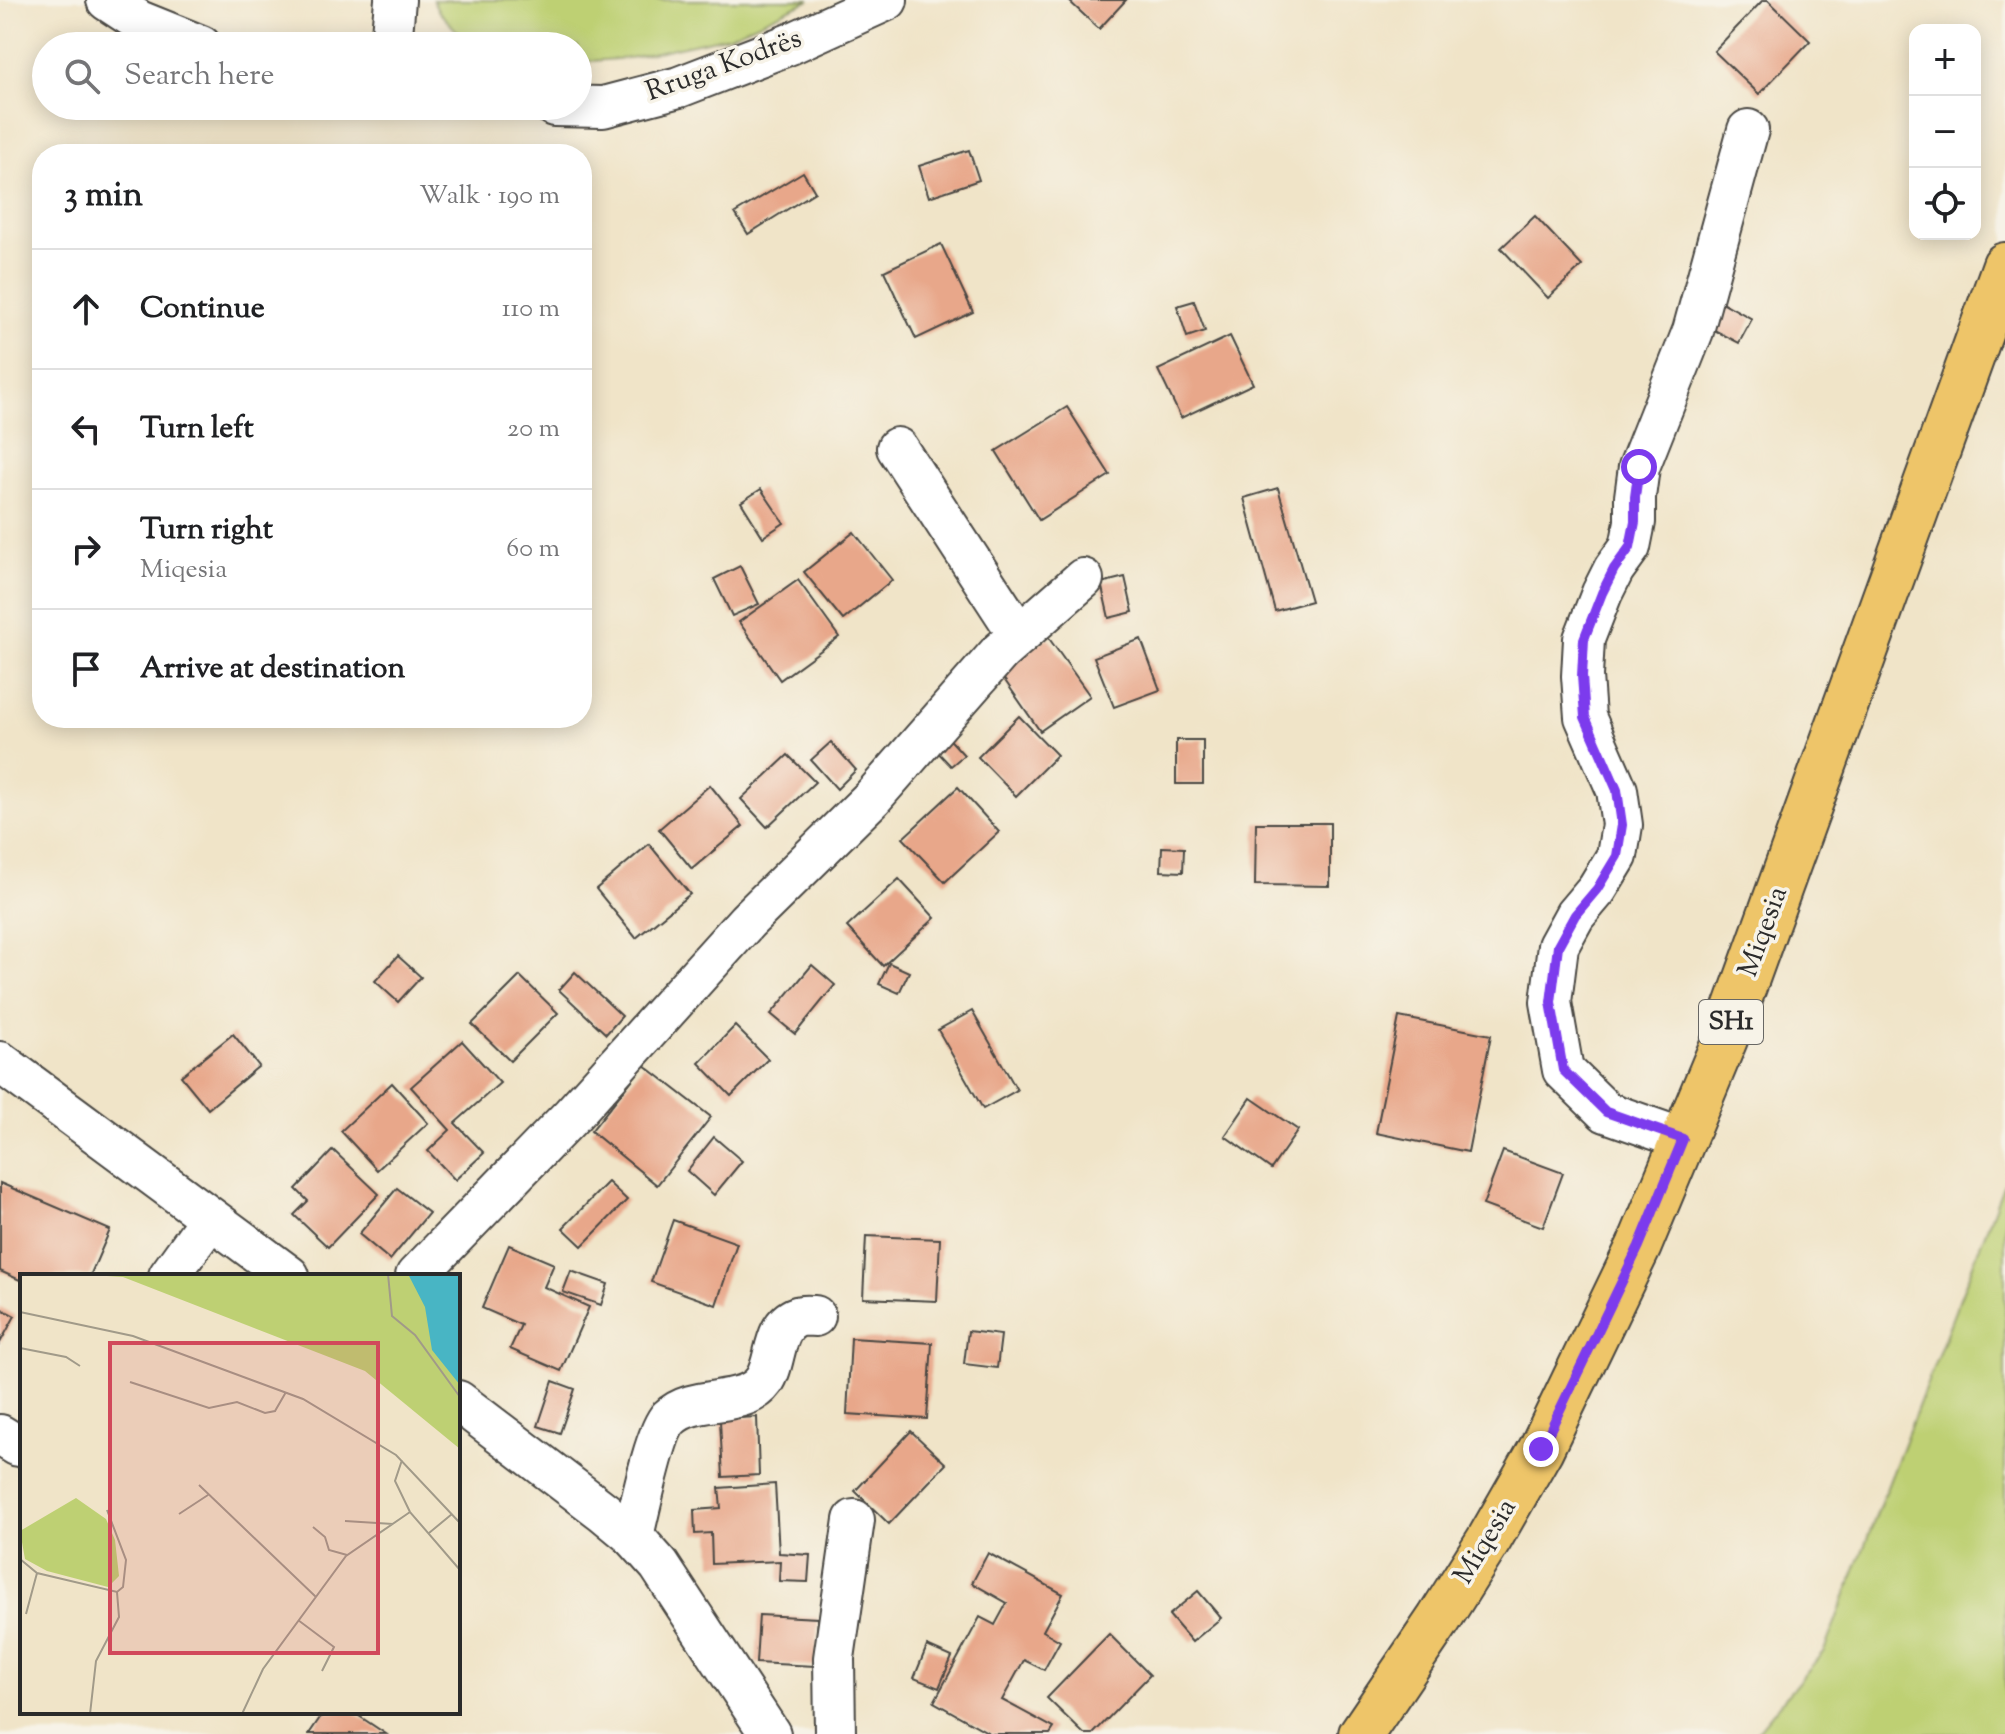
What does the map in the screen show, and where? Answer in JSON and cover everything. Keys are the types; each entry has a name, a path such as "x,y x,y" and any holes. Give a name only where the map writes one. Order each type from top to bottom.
{"main road":[{"name":"Miqesia","path":"1361,1734 1456,1592 1541,1449 1639,1246 1725,1039 2005,265"}],"street":[{"path":"107,0 139,21 166,32"},
{"path":"392,32 395,0"},
{"name":"Rruga Kodrës","path":"592,107 603,107 679,87 790,44 887,0"},
{"path":"1683,1139 1606,1112 1563,1070 1551,1002 1558,946 1575,915 1597,889 1617,856 1622,825 1617,790 1585,717 1582,676 1584,639 1614,569 1630,547 1639,467 1693,331 1748,130"},
{"path":"897,448 1019,635"},
{"path":"418,1274 572,1115 747,921 872,798 1000,652 1083,579"},
{"path":"0,1062 286,1274"},
{"path":"170,1274 210,1219"},
{"path":"633,1536 658,1439 668,1419 687,1406 752,1393 765,1379 783,1328 796,1317 815,1316"},
{"path":"460,1403 633,1536 659,1565 770,1734"},
{"path":"0,1435 20,1446"},
{"path":"835,1734 834,1658 854,1520"}],"green space":[{"path":"433,0 810,0 729,36 629,58 592,61 592,32 458,32 439,12"},
{"path":"2005,1181 2005,1734 1755,1734 1824,1651"}],"building":[{"path":"1068,0 1126,0 1099,29"},
{"path":"1763,0 1768,0 1810,41 1759,94 1714,51"},
{"path":"969,150 979,180 929,197 919,166"},
{"path":"803,172 815,192 748,234 735,213"},
{"path":"1535,216 1582,266 1548,298 1501,248"},
{"path":"941,244 973,312 916,339 884,271"},
{"path":"1711,296 1752,319 1739,343 1697,321"},
{"path":"1194,301 1205,331 1187,337 1177,306"},
{"path":"1230,336 1253,384 1181,418 1158,370"},
{"path":"1067,407 1110,475 1039,520 996,451"},
{"path":"1278,488 1311,601 1275,611 1244,498"},
{"path":"761,489 784,523 763,537 741,502"},
{"path":"854,532 892,580 843,620 804,572"},
{"path":"740,566 759,604 732,616 714,579"},
{"path":"1125,577 1133,612 1109,618 1101,583"},
{"path":"798,580 839,637 780,680 739,622"},
{"path":"1048,637 1090,696 1040,731 999,672"},
{"path":"1141,639 1160,690 1114,707 1094,657"},
{"path":"1019,716 1057,755 1016,796 978,757"},
{"path":"943,732 964,755 951,766 930,744"},
{"path":"1176,740 1203,740 1203,784 1176,784"},
{"path":"831,742 856,770 837,789 811,760"},
{"path":"788,755 815,782 767,827 741,799"},
{"path":"710,785 743,826 692,869 659,829"},
{"path":"958,787 999,832 945,882 903,838"},
{"path":"1256,823 1330,823 1330,886 1255,885"},
{"path":"649,844 690,894 636,938 596,889"},
{"path":"1162,847 1184,848 1183,872 1161,871"},
{"path":"899,879 935,918 883,966 847,927"},
{"path":"398,956 421,977 398,1002 375,981"},
{"path":"889,963 909,972 899,993 879,984"},
{"path":"812,965 835,985 795,1034 771,1014"},
{"path":"575,972 622,1016 606,1034 559,990"},
{"path":"520,976 558,1013 510,1061 472,1024"},
{"path":"972,1011 1017,1090 983,1109 938,1030"},
{"path":"1399,1017 1491,1035 1468,1152 1376,1133"},
{"path":"735,1026 768,1059 731,1096 699,1063"},
{"path":"233,1034 259,1066 208,1109 181,1076"},
{"path":"462,1041 500,1083 455,1123 484,1153 455,1180 428,1151 450,1130 411,1087"},
{"path":"644,1065 711,1117 657,1185 591,1131"},
{"path":"392,1083 428,1123 377,1170 341,1131"},
{"path":"1251,1098 1298,1130 1271,1169 1225,1136"},
{"path":"714,1137 742,1161 714,1195 687,1171"},
{"path":"333,1150 379,1194 328,1247 294,1215 308,1201 296,1189"},
{"path":"1503,1151 1563,1173 1543,1227 1483,1205"},
{"path":"608,1182 627,1200 582,1246 563,1228"},
{"path":"0,1183 110,1230 91,1274 20,1274 20,1280 0,1271"},
{"path":"397,1188 429,1213 390,1260 359,1234"},
{"path":"673,1220 737,1243 716,1305 651,1282"},
{"path":"866,1236 940,1239 937,1301 863,1298"},
{"path":"509,1245 554,1264 544,1287 589,1307 561,1371 510,1349 521,1325 482,1308"},
{"path":"571,1271 608,1284 601,1305 563,1292"},
{"path":"0,1308 15,1316 0,1343"},
{"path":"968,1331 1001,1335 997,1368 964,1364"},
{"path":"851,1338 932,1343 927,1419 847,1414"},
{"path":"553,1381 575,1389 560,1433 538,1426"},
{"path":"741,1401 741,1418 757,1417 759,1475 723,1477 719,1402"},
{"path":"911,1431 946,1464 889,1524 855,1491"},
{"path":"775,1484 779,1553 810,1555 808,1582 779,1581 780,1561 712,1564 711,1533 695,1534 694,1510 721,1508 719,1488"},
{"path":"988,1553 1063,1594 1043,1631 1060,1641 1044,1670 1024,1660 1002,1700 1054,1728 1050,1734 991,1734 934,1702 980,1617 995,1625 1007,1603 972,1583"},
{"path":"1198,1591 1221,1618 1192,1642 1169,1615"},
{"path":"759,1615 818,1618 815,1666 756,1663"},
{"path":"1109,1634 1150,1675 1093,1734 1084,1734 1047,1698"},
{"path":"927,1646 952,1657 939,1688 914,1678"},
{"path":"323,1714 356,1714 386,1734 309,1734"}],"route":[{"path":"1541,1449 1639,1246 1683,1139 1606,1112 1563,1070 1551,1002 1558,946 1575,915 1597,889 1617,856 1622,825 1617,790 1585,717 1582,676 1584,639 1614,569 1630,547 1639,467"}]}
